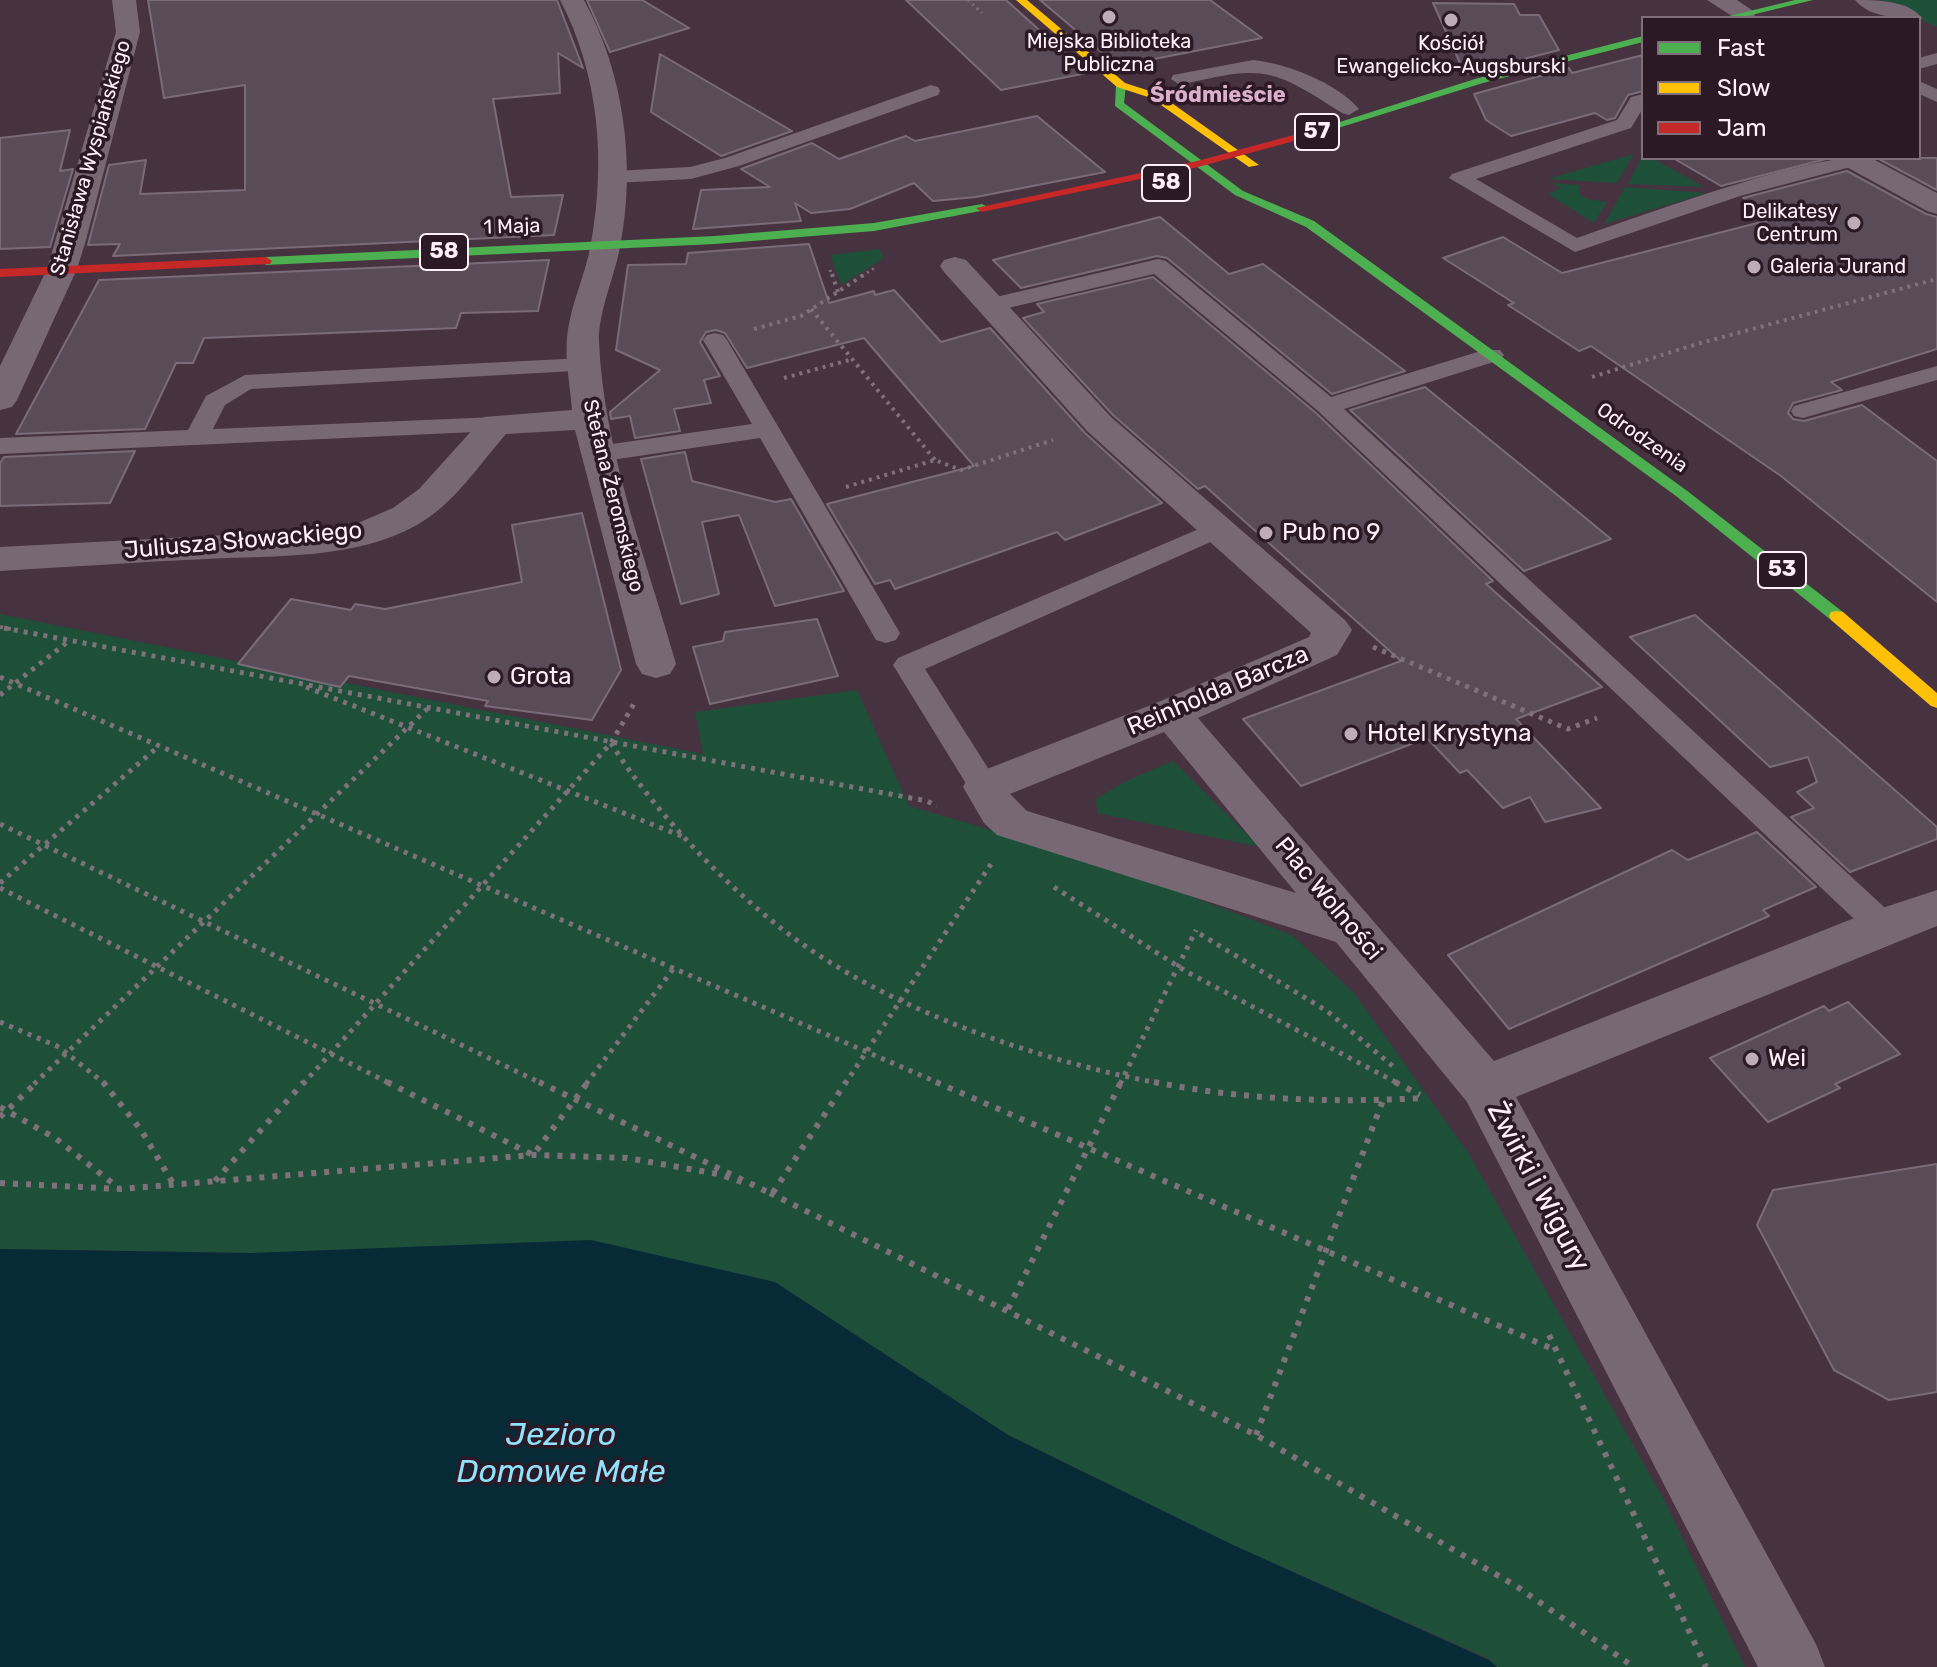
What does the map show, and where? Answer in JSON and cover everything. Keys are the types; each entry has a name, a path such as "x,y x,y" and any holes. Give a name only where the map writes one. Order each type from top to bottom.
{"main road":[{"name":"53","path":"1021,0 1121,85 1155,96 1239,154"},
{"path":"1735,16 1808,0"},
{"name":"57","path":"1239,154 1363,119 1479,81 1641,40"},
{"name":"53","path":"1121,85 1119,104 1165,148"},
{"name":"57","path":"1307,115 1395,107"},
{"path":"1165,148 1238,128"},
{"name":"Odrodzenia","path":"1165,148 1198,164 1239,193 1310,224 1778,567 1880,650 1937,702"},
{"name":"1 Maja","path":"0,273 792,235 1030,200 1239,154"},
{"name":"Odrodzenia","path":"1239,154 1276,185 1310,224"},
{"name":"1 Maja","path":"929,217 1129,159"},
{"name":"1 Maja","path":"1092,186 1178,183 1239,193"}],"street":[{"name":"Stanisława Wyspiańskiego","path":"0,400 62,269 128,32 124,0"},
{"name":"Stefana Żeromskiego","path":"572,0 591,38 607,96 614,177 606,244 583,337 589,419 656,664"},
{"path":"1719,0 1735,16"},
{"path":"1867,0 1906,16"},
{"path":"1855,160 1937,205"},
{"name":"Reinholda Barcza","path":"955,266 1099,424 1215,530 1332,630 1323,646 1171,713 984,787"},
{"path":"496,424 589,419"},
{"name":"Juliusza Słowackiego","path":"0,559 283,543 381,528 405,517 427,501 496,424"},
{"name":"Plac Wolności","path":"1171,713 1485,1087"},
{"path":"984,787 999,812 1012,823 1353,929"},
{"name":"Żwirki i Wigury","path":"1793,1667 1485,1087 1883,926 1937,908"}],"lane":[{"path":"1180,79 1232,66 1256,63 1275,66 1294,73 1349,109"},
{"path":"614,177 691,173 732,162 931,91"},
{"path":"1641,100 1624,124 1459,178 1575,246 1733,192 1849,160"},
{"path":"991,305 1158,266 1327,406 1883,926"},
{"path":"715,340 810,498 886,633"},
{"path":"1327,406 1492,355"},
{"path":"197,436 215,401 245,382 584,365"},
{"path":"1803,411 1937,373"},
{"path":"0,446 496,424"},
{"path":"598,454 767,429"},
{"path":"984,787 908,665 1215,530"}],"path":[{"path":"715,340 801,316 877,266"},
{"path":"1541,392 1697,344 1937,279"},
{"path":"811,309 935,460 961,470 1062,437"},
{"path":"743,389 853,359"},
{"path":"810,498 935,460"},
{"path":"0,627 927,801 947,811"},
{"path":"1332,630 1568,729 1643,702"},
{"path":"0,695 70,640"},
{"path":"0,677 1556,1350"},
{"path":"294,682 684,837"},
{"path":"0,1117 4,1109 158,967 428,708"},
{"path":"214,1182 611,743"},
{"path":"611,743 632,779 684,837 749,899 821,957 901,1000 998,1037 1124,1075 1265,1099 1424,1098"},
{"path":"159,746 0,885 533,1155"},
{"path":"0,824 772,1194 1256,1435 1516,1586 1634,1667"},
{"path":"772,1194 993,861"},
{"path":"1049,883 1109,927 1245,1005 1424,1098"},
{"path":"1008,1309 1195,931 1228,890"},
{"path":"1184,925 1275,977 1339,1020 1398,1071"},
{"path":"533,1155 674,968"},
{"path":"0,1022 32,1031 69,1051 99,1079 145,1134 174,1185"},
{"path":"1407,1080 1432,1111"},
{"path":"1256,1435 1383,1100"},
{"path":"4,1109 55,1138 121,1189"},
{"path":"0,1183 121,1189 533,1155 627,1158 718,1174 772,1194"},
{"path":"1542,1322 1706,1667"}],"green space":[{"path":"1881,0 1937,0 1936,27 1921,20 1921,16 1914,16"},
{"path":"1634,154 1617,183 1547,179"},
{"path":"1641,158 1656,160 1704,187 1628,184"},
{"path":"1552,183 1580,185 1579,194 1607,202 1594,223 1548,194 1560,188"},
{"path":"1625,187 1707,193 1604,224"},
{"path":"879,249 884,258 841,285 830,255"},
{"path":"0,614 703,754 695,712 857,690 909,806 1100,862 1292,935 1354,993 1469,1154 1664,1500 1745,1667 1497,1667 1489,1659 1233,1545 1008,1435 775,1282 250,1253 0,1249"},
{"path":"1173,761 1260,847 1097,813 1096,799 1126,781"}],"water":[{"name":"Jezioro Domowe Małe","path":"591,1240 775,1282 1008,1435 1233,1545 1489,1660 1497,1667 0,1667 0,1249 250,1253"}],"building":[{"path":"148,0 557,0 583,68 558,53 560,93 493,99 511,197 563,195 554,235 113,256 120,244 88,245 109,165 146,160 140,194 245,190 245,85 164,98"},
{"path":"587,0 642,0 689,28 610,52"},
{"path":"906,0 1006,0 1087,73 1001,90"},
{"path":"1040,0 1210,0 1262,38 1118,66"},
{"path":"1433,3 1514,4 1520,15 1539,15 1559,50 1465,74"},
{"path":"660,54 792,131 721,156 651,112"},
{"path":"1641,56 1641,92 1628,95 1615,118 1607,120 1595,113 1511,136 1486,120 1474,94 1569,68 1572,73"},
{"path":"1037,116 1105,172 976,197 933,201 914,183 850,209 811,213 795,203 801,221 693,229 701,190 770,187 741,169 812,143 839,159 906,136 915,141"},
{"path":"70,130 60,171 73,169 50,247 0,249 0,138"},
{"path":"1937,158 1937,190 1881,160"},
{"path":"1676,160 1822,160 1721,186"},
{"path":"1847,171 1937,217 1937,349 1831,382 1842,390 1793,403 1788,413 1793,419 1804,421 1862,405 1937,461 1937,602 1781,476 1591,346 1579,351 1508,305 1514,303 1443,258 1503,237 1562,273 1777,218 1743,198"},
{"path":"1160,217 1229,274 1263,264 1405,371 1332,394 1167,258 1157,256 1021,288 993,260"},
{"path":"809,244 829,303 874,291 875,295 894,290 941,342 990,328 1085,433 1162,503 1065,540 1057,532 895,589 890,580 875,584 827,504 974,466 864,338 747,368 725,333 716,330 706,332 700,342 720,376 704,380 711,403 674,409 680,431 635,438 630,416 611,419 610,412 660,370 616,350 628,265 686,264 688,253"},
{"path":"549,260 538,311 461,313 456,328 204,338 193,363 176,363 145,429 16,434 99,280"},
{"path":"1153,277 1316,413 1493,581 1486,584 1602,687 1516,719 1601,808 1545,822 1530,797 1503,808 1467,770 1460,773 1427,738 1301,786 1243,719 1401,661 1205,486 1198,489 1113,415 1023,318 1044,312 1037,304"},
{"path":"1425,387 1611,539 1524,571 1350,410"},
{"path":"135,451 110,503 0,506 0,463 4,457"},
{"path":"685,452 692,481 775,502 791,499 844,591 775,606 739,515 702,522 719,594 681,604 641,459"},
{"path":"582,513 621,670 592,720 485,706 488,701 349,676 340,687 238,664 291,599 351,610 355,604 385,609 522,582 512,525"},
{"path":"1695,615 1937,827 1937,839 1850,872 1791,817 1814,808 1797,792 1817,782 1808,757 1770,767 1630,637"},
{"path":"817,619 838,676 710,704 693,647 723,641 725,632"},
{"path":"1757,832 1816,887 1763,910 1769,916 1509,1029 1448,955 1672,850 1688,860"},
{"path":"1848,1002 1900,1054 1835,1084 1840,1088 1768,1122 1710,1058 1824,1006 1829,1011"},
{"path":"1937,1164 1937,1392 1889,1400 1834,1370 1757,1225 1773,1190"}],"traffic: fast":[{"path":"1735,16 1808,0"},
{"path":"1305,135 1479,81 1641,40"},
{"path":"1121,85 1119,104 1239,193 1310,224 1681,493 1837,616"},
{"path":"266,261 715,240 874,227 982,208"}],"traffic: slow":[{"path":"1021,0 1121,85 1155,96 1253,165"},
{"path":"1837,616 1937,702"}],"traffic: jam":[{"path":"982,208 1198,164 1305,135"},
{"path":"0,273 266,261"}],"place":[{"name":"Miejska Biblioteka Publiczna","path":"1109,17"},
{"name":"Kościół Ewangelicko-Augsburski","path":"1451,20"},
{"name":"Delikatesy Centrum","path":"1854,223"},
{"name":"Galeria Jurand","path":"1754,267"},
{"name":"Pub no 9","path":"1266,533"},
{"name":"Grota","path":"494,677"},
{"name":"Hotel Krystyna","path":"1351,734"},
{"name":"Wei","path":"1752,1059"}],"district":[{"name":"Śródmieście","path":"1218,96"}]}
